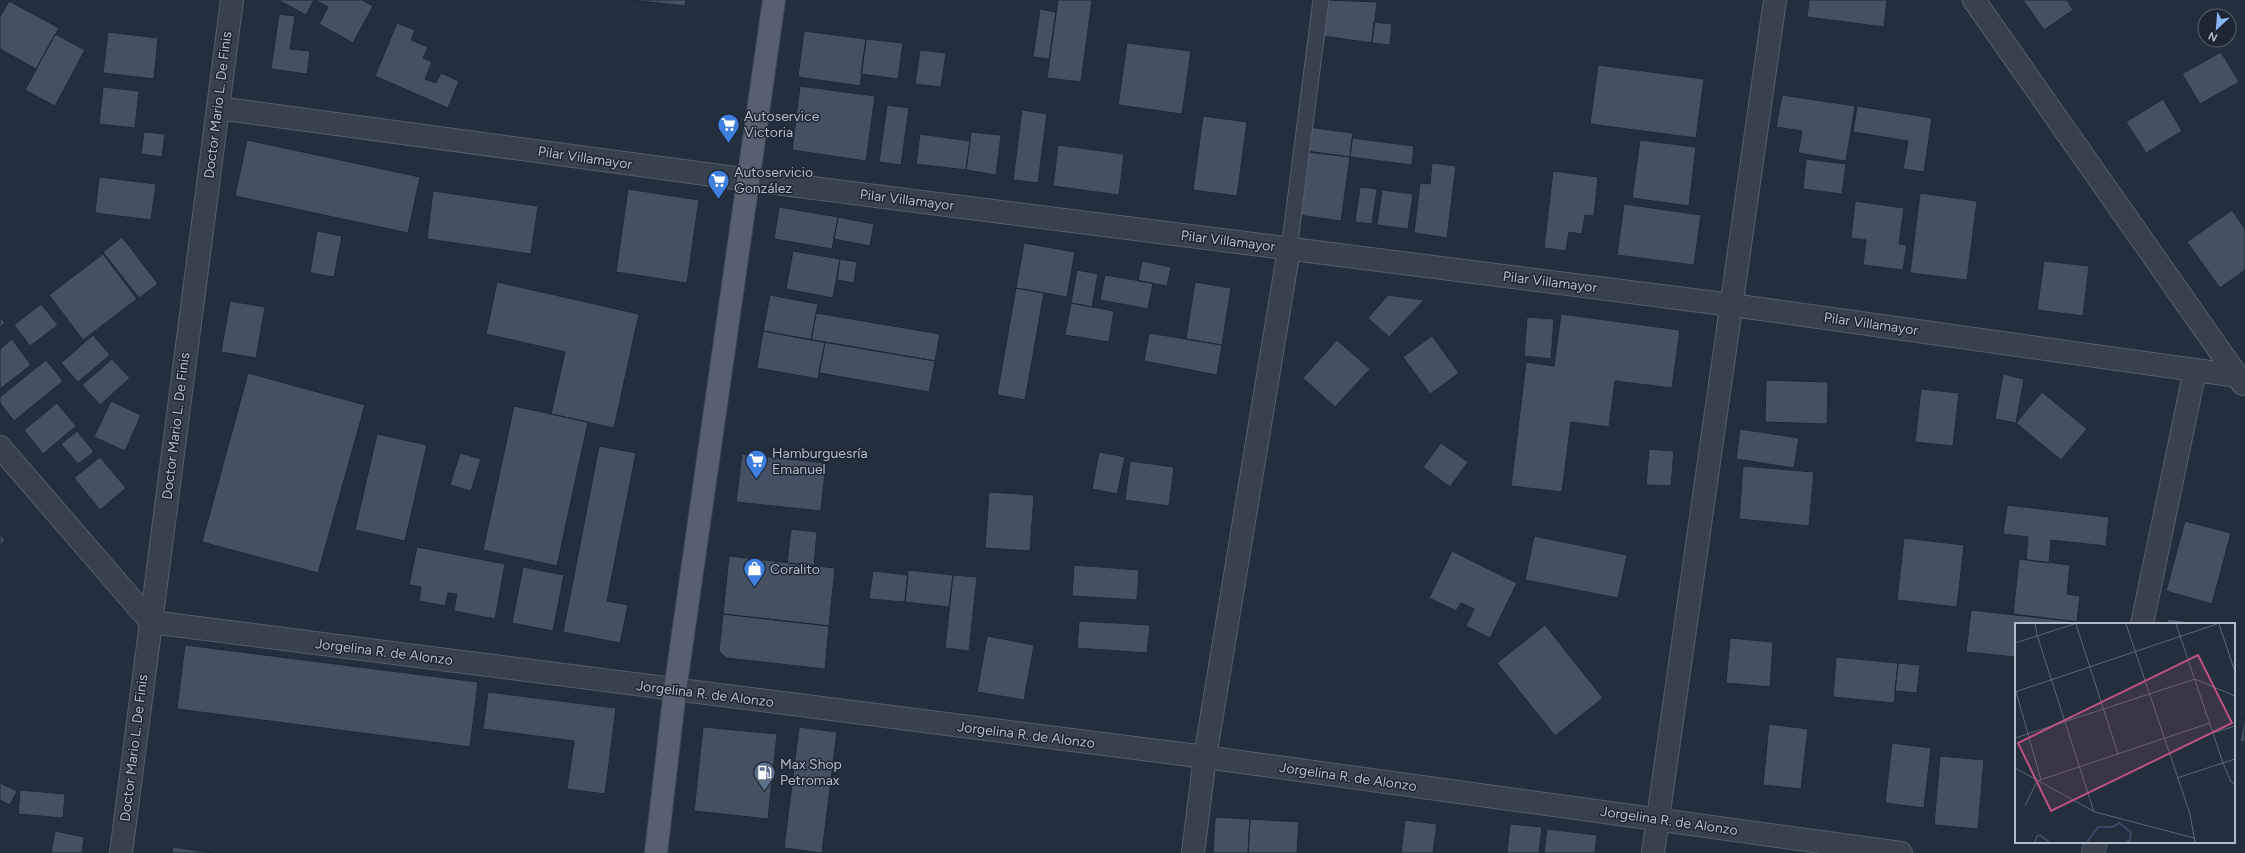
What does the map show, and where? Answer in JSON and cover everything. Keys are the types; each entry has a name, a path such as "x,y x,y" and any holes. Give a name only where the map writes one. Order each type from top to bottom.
{"main road":[{"path":"656,853 675,690 750,180 774,0"}],"street":[{"name":"Doctor Mario L. De Finis","path":"121,853 232,0"},
{"path":"1653,853 1775,0"},
{"path":"1974,0 2243,378"},
{"name":"Pilar Villamayor","path":"218,108 750,180 1732,305 2243,378"},
{"path":"1193,853 1205,757 1289,249"},
{"path":"2142,623 2195,370"},
{"path":"0,446 151,622"},
{"name":"Jorgelina R. de Alonzo","path":"151,622 1205,757 1901,853"},
{"path":"2093,853 2096,843"}],"lane":[{"path":"1289,249 1321,0"}],"building":[{"path":"278,0 314,0 306,15"},
{"path":"315,0 362,0 373,6 353,43 319,24 328,7"},
{"path":"631,0 686,0 685,6"},
{"path":"1058,0 1092,0 1081,82 1047,78"},
{"path":"1327,0 1377,2 1372,43 1322,36"},
{"path":"1809,0 1887,0 1884,27 1807,17"},
{"path":"2023,0 2067,0 2073,10 2044,30"},
{"path":"9,1 59,28 36,69 0,49 0,17"},
{"path":"1040,9 1056,12 1049,59 1033,57"},
{"path":"279,14 295,16 290,49 310,51 307,74 271,69"},
{"path":"1374,22 1392,24 1390,45 1372,43"},
{"path":"397,23 415,30 411,40 428,47 423,58 432,62 425,79 436,83 441,73 459,81 448,108 375,76"},
{"path":"804,31 866,39 860,86 798,77"},
{"path":"108,32 158,38 154,79 103,73"},
{"path":"55,34 85,50 55,106 25,90"},
{"path":"866,39 903,43 898,79 861,74"},
{"path":"1127,43 1191,51 1182,114 1118,105"},
{"path":"920,50 946,53 941,87 915,84"},
{"path":"2221,52 2239,82 2200,104 2182,74"},
{"path":"1598,65 1704,79 1696,138 1590,124"},
{"path":"800,86 875,96 866,161 792,150"},
{"path":"103,87 139,91 135,128 99,124"},
{"path":"1782,95 1855,106 1846,161 1798,153 1802,131 1776,127"},
{"path":"2163,99 2182,131 2146,153 2126,122"},
{"path":"887,105 909,108 901,165 879,162"},
{"path":"1857,106 1932,118 1924,172 1903,169 1908,141 1853,132"},
{"path":"1022,110 1047,114 1038,183 1013,180"},
{"path":"1203,116 1247,122 1237,196 1193,190"},
{"path":"1308,127 1353,133 1350,157 1306,151"},
{"path":"144,132 165,134 162,157 141,154"},
{"path":"971,132 1001,135 996,175 966,170"},
{"path":"920,134 970,141 966,170 916,164"},
{"path":"1352,138 1414,146 1412,165 1350,157"},
{"path":"247,140 420,177 408,233 235,196"},
{"path":"1640,140 1696,147 1689,206 1632,198"},
{"path":"1058,145 1124,154 1119,195 1053,186"},
{"path":"1307,152 1350,157 1341,221 1298,215"},
{"path":"1806,159 1846,164 1842,194 1803,189"},
{"path":"1432,163 1456,166 1447,238 1414,233 1420,183 1430,184"},
{"path":"1553,171 1598,177 1594,216 1585,215 1582,234 1569,232 1566,251 1544,248"},
{"path":"99,177 156,184 151,220 95,213"},
{"path":"1360,187 1377,189 1372,224 1355,222"},
{"path":"628,189 699,200 687,283 616,272"},
{"path":"1382,190 1413,194 1408,229 1377,225"},
{"path":"433,191 538,206 531,254 427,239"},
{"path":"1920,193 1977,201 1967,280 1910,273"},
{"path":"1855,201 1904,208 1899,244 1907,245 1903,270 1863,265 1866,240 1851,238"},
{"path":"1624,204 1701,215 1694,265 1617,255"},
{"path":"779,207 838,217 832,249 774,239"},
{"path":"2232,210 2245,229 2245,270 2220,288 2187,242"},
{"path":"838,217 874,224 870,246 834,239"},
{"path":"317,231 342,236 334,277 310,273"},
{"path":"122,237 158,284 139,298 103,252"},
{"path":"1024,243 1075,252 1067,297 1016,288"},
{"path":"793,251 840,259 833,298 786,289"},
{"path":"103,254 137,299 83,340 49,295"},
{"path":"840,259 857,262 854,283 837,280"},
{"path":"1142,261 1171,267 1167,286 1138,281"},
{"path":"2044,261 2089,266 2083,316 2037,310"},
{"path":"1077,270 1098,274 1092,307 1071,303"},
{"path":"1105,275 1153,283 1148,309 1100,300"},
{"path":"497,282 639,314 614,428 551,414 565,352 486,334"},
{"path":"1195,282 1231,288 1222,345 1186,339"},
{"path":"1016,288 1044,293 1025,400 997,395"},
{"path":"770,295 818,304 811,340 763,331"},
{"path":"1388,295 1424,300 1389,337 1368,318"},
{"path":"230,301 265,307 256,358 221,352"},
{"path":"1071,303 1114,311 1109,342 1065,335"},
{"path":"41,304 58,325 30,346 14,325"},
{"path":"816,313 940,334 935,361 811,340"},
{"path":"1561,314 1680,330 1672,388 1615,381 1609,427 1571,422 1562,492 1511,486 1526,362 1554,366"},
{"path":"0,317 5,323 0,327"},
{"path":"1527,317 1554,319 1551,359 1524,356"},
{"path":"763,331 825,342 818,379 757,368"},
{"path":"1149,333 1222,345 1217,375 1144,361"},
{"path":"93,335 110,355 78,382 61,363"},
{"path":"1432,336 1459,373 1430,394 1403,357"},
{"path":"12,339 31,365 0,389 0,349"},
{"path":"1337,340 1370,369 1335,407 1303,378"},
{"path":"825,342 935,361 929,392 819,373"},
{"path":"112,359 130,378 100,405 82,385"},
{"path":"46,360 63,381 14,421 0,403 0,397"},
{"path":"248,373 365,405 318,573 202,542"},
{"path":"2003,374 2024,379 2016,423 1995,419"},
{"path":"1766,380 1828,382 1827,424 1765,422"},
{"path":"1921,389 1959,393 1953,446 1915,442"},
{"path":"2042,392 2087,429 2061,460 2016,423"},
{"path":"111,401 141,415 125,451 94,437"},
{"path":"57,403 76,426 43,454 24,430"},
{"path":"514,406 588,422 557,566 483,550"},
{"path":"1740,429 1799,438 1794,468 1736,459"},
{"path":"77,431 94,452 78,464 61,444"},
{"path":"377,434 427,445 405,541 355,530"},
{"path":"1441,443 1468,462 1450,487 1423,467"},
{"path":"599,446 636,453 607,601 628,605 620,643 563,632"},
{"path":"1649,449 1674,451 1671,486 1646,485"},
{"path":"1099,452 1125,457 1117,494 1092,489"},
{"path":"460,453 481,459 471,491 450,485"},
{"path":"742,454 826,463 821,511 736,502"},
{"path":"100,457 126,488 100,510 74,478"},
{"path":"1130,461 1174,467 1169,506 1125,500"},
{"path":"1743,466 1814,472 1809,526 1739,519"},
{"path":"989,492 1034,495 1030,551 985,548"},
{"path":"2007,505 2109,517 2106,546 2051,540 2049,563 2026,560 2028,537 2003,534"},
{"path":"2185,521 2231,533 2212,604 2166,591"},
{"path":"791,529 817,532 814,566 787,563"},
{"path":"0,534 5,540 0,545"},
{"path":"1534,536 1627,555 1618,598 1525,580"},
{"path":"1904,538 1964,545 1957,607 1897,600"},
{"path":"417,547 505,564 495,619 454,611 457,594 448,593 445,606 419,601 421,587 409,585"},
{"path":"1452,551 1517,583 1490,638 1466,626 1474,609 1461,603 1456,611 1429,598"},
{"path":"729,556 835,568 829,626 723,614"},
{"path":"2019,559 2070,565 2067,594 2080,596 2077,622 2013,614"},
{"path":"1074,565 1139,570 1137,600 1072,596"},
{"path":"523,567 564,575 553,631 512,623"},
{"path":"908,570 953,575 949,607 905,602"},
{"path":"873,571 908,575 905,602 869,599"},
{"path":"953,575 977,577 969,651 945,648"},
{"path":"1971,610 2077,622 2015,623 2015,657 1966,652"},
{"path":"723,614 829,626 825,669 726,658 719,651"},
{"path":"2168,619 2198,623 2167,623"},
{"path":"1079,621 1150,625 1147,653 1077,648"},
{"path":"1545,625 1603,698 1555,736 1497,663"},
{"path":"987,636 1034,645 1024,700 977,692"},
{"path":"1730,638 1773,642 1770,687 1726,683"},
{"path":"185,645 478,682 470,747 177,709"},
{"path":"1836,657 1898,663 1894,703 1833,697"},
{"path":"1898,663 1920,665 1917,693 1895,691"},
{"path":"488,692 616,708 605,794 567,789 574,741 483,729"},
{"path":"2245,715 2245,742 2240,741"},
{"path":"1769,724 1808,729 1801,789 1763,785"},
{"path":"703,727 777,734 768,819 694,811"},
{"path":"799,727 837,732 822,853 784,848"},
{"path":"1892,743 1931,748 1924,808 1885,803"},
{"path":"1940,756 1984,760 1978,829 1934,825"},
{"path":"0,783 17,791 10,805 0,800"},
{"path":"20,790 65,794 63,818 18,814"},
{"path":"1215,817 1250,819 1248,853 1213,853"},
{"path":"1250,819 1299,822 1297,853 1248,853"},
{"path":"1405,820 1437,824 1433,853 1401,853"},
{"path":"1510,824 1542,827 1539,853 1507,853"},
{"path":"1547,829 1597,835 1595,853 1544,853"},
{"path":"55,831 84,837 82,853 51,853"},
{"path":"173,847 212,853 172,853"}],"place":[{"name":"Autoservice Victoria","path":"729,144"},
{"name":"Autoservicio González","path":"718,200"},
{"name":"Hamburguesría Emanuel","path":"757,480"},
{"name":"Coralito","path":"755,588"},
{"name":"Max Shop Petromax","path":"765,792"}]}
